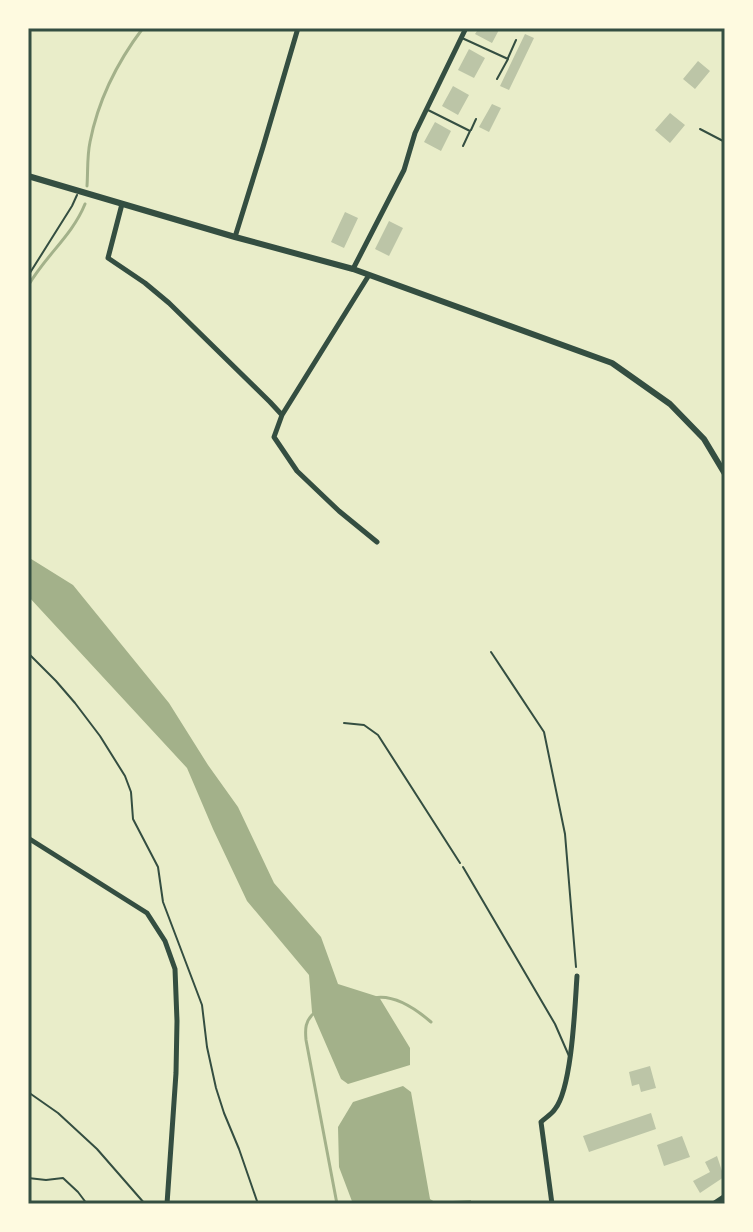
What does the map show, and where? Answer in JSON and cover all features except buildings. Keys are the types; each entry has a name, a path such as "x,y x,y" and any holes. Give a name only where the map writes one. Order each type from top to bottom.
{"street":[{"path":"235,237 298,28"},
{"path":"353,269 404,170 415,133 466,28"},
{"path":"28,176 353,269 612,363 670,404 704,439 725,474"},
{"path":"122,204 108,258 169,303 282,415"},
{"path":"369,275 282,415 274,437 297,471 377,542"},
{"path":"28,838 147,913 165,941 175,969 177,1021 167,1204"},
{"path":"552,1204 541,1122 556,1109 563,1094 574,1031 577,976"},
{"path":"713,1204 725,1196"}],"lane":[{"path":"461,38 508,59"},
{"path":"497,79 516,40"},
{"path":"427,110 470,131"},
{"path":"463,146 476,119"},
{"path":"700,129 725,142"},
{"path":"28,276 72,206 78,191"},
{"path":"463,867 555,1024 570,1057"}],"path":[{"path":"491,652 544,732 565,834 577,976"},
{"path":"28,653 75,703 125,776 131,792 133,819 158,867 163,902 202,1005 216,1088 258,1204"},
{"path":"344,723 364,725 378,735 463,867"},
{"path":"28,1092 58,1113 97,1149 145,1204"},
{"path":"28,1178 63,1178 87,1204"}],"shaded area":[{"path":"28,557 73,585 169,703 238,807 274,883 321,937 338,984 379,997 410,1048 410,1065 348,1084 341,1079 312,1012 309,975 247,901 187,768 28,596"},
{"path":"403,1086 411,1092 430,1199 435,1202 471,1200 471,1204 353,1204 339,1167 338,1127 353,1102"}],"waterway":[{"path":"87,186 89,147 98,112 117,68 143,28"},
{"path":"28,286 73,226 85,204"},
{"path":"374,998 397,1001 431,1022"},
{"path":"314,1013 306,1025 306,1040 337,1204"}]}
